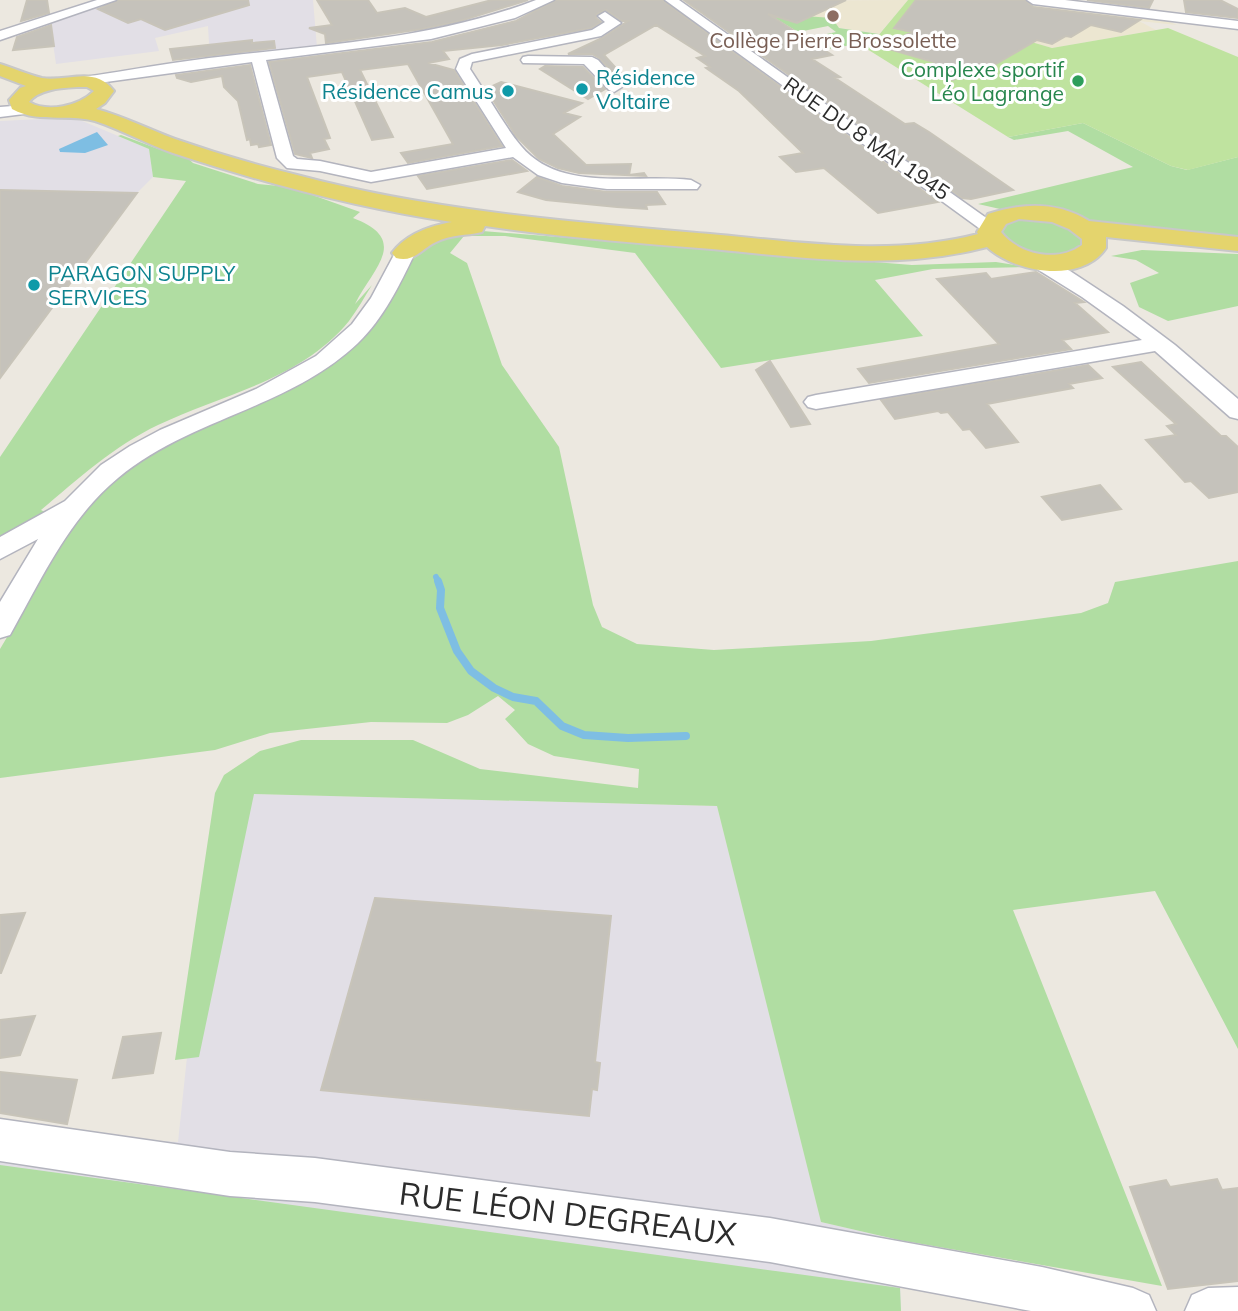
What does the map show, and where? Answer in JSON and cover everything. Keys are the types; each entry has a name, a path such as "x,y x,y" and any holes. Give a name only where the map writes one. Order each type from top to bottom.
{"main road":[{"path":"0,71 49,84 84,81 101,86 100,96 106,110 217,159"},
{"path":"0,71 24,86 18,102"},
{"path":"18,102 49,84"},
{"path":"66,111 100,96"},
{"path":"18,102 48,113 66,111 95,114 176,147 217,159 321,177 426,211 541,227 861,254 893,260 945,262 1027,258 1063,262 1135,246 1238,251"},
{"path":"321,177 337,200 367,211 398,228 405,244 405,253"},
{"path":"861,254 942,251 1030,212 1048,214 1082,227 1238,244"},
{"path":"405,253 426,236 447,229 472,227 500,230 541,227"},
{"path":"995,227 1002,247 1027,258"},
{"path":"1082,227 1094,237 1094,248 1086,256"}],"street":[{"path":"0,36 110,0"},
{"path":"84,81 160,69 368,45 439,33 527,3 548,0"},
{"name":"RUE DU 8 MAI 1945","path":"671,0 995,227"},
{"path":"1033,0 1216,20 1238,25"},
{"path":"1195,4 1216,20"},
{"path":"1216,20 1232,10"},
{"path":"525,54 596,33 614,23 606,16"},
{"path":"0,23 20,28"},
{"path":"439,33 460,55 463,69 516,152 544,171 562,178 607,184 691,185"},
{"path":"460,55 525,54 587,60 614,87"},
{"path":"258,57 285,158 321,177 402,174 516,152"},
{"path":"100,96 121,82 160,69"},
{"path":"0,112 18,102"},
{"path":"321,177 374,157 394,162 402,174"},
{"path":"0,627 10,592 77,503 108,472 168,433 279,387 324,360 351,338 370,315 386,292 405,253"},
{"path":"1081,286 1076,273 1086,256"},
{"path":"1027,258 1081,286 1157,344 1238,412"},
{"path":"816,402 1157,344"},
{"path":"0,549 77,503"},
{"name":"RUE LÉON DEGREAUX","path":"0,1140 230,1174 315,1180 769,1240 1042,1290 1133,1311"},
{"path":"1208,1311 1238,1310"}],"shaded area":[{"path":"115,0 313,0 317,48 210,59 208,26 155,38 159,51 56,64 50,22"},
{"name":"Collège Pierre Brossolette","path":"908,0 879,34 828,26 798,32 754,5 699,13 683,1"},
{"path":"995,0 1023,0 1163,19 1177,25 1139,21 1156,30 1052,48 1007,35 1057,10"},
{"path":"62,118 80,120 149,149 153,177 137,193 0,378 0,121"},
{"path":"215,793 717,806 821,1222 899,1240 901,1311 0,1311 0,1119 141,1140 178,1142"}],"green space":[{"name":"Complexe sportif Léo Lagrange","path":"908,0 995,0 1060,11 1007,35 1052,48 1168,28 1238,57 1238,157 1188,170 1171,166 1083,123 1008,137 867,49"},
{"path":"777,14 832,18 839,28 879,34 866,49 857,44 767,60 759,54 811,44 803,39 836,32 828,26 798,32 775,18"},
{"path":"1083,123 1171,166 1187,170 1238,157 1238,239 1113,228 1018,207 1000,209 978,204 1133,167 1068,131 1014,140 1008,137"},
{"path":"118,136 161,150 181,152 193,163 258,184 290,187 360,212 353,218 380,236 384,245 382,256 355,304 372,285 349,321 330,341 308,358 260,384 142,433 97,464 41,510 48,514 0,543 0,457 186,181 153,177 149,149"},
{"path":"1041,218 1077,231 1085,244 1064,257 1022,252 1000,234 1012,221"},
{"path":"470,230 912,265 996,262 1028,267 933,269 875,280 923,336 721,368 635,253 505,236 464,236 450,253 467,263 502,365 559,447 593,605 602,627 637,644 714,650 871,641 1081,613 1108,603 1115,582 1238,561 1238,1049 1155,891 1013,910 1162,1286 899,1240 821,1222 717,806 254,794 199,1057 175,1060 215,793 224,775 260,751 301,740 413,740 480,769 638,788 639,769 554,756 528,744 505,719 515,710 498,696 468,715 447,723 371,722 270,733 215,750 0,778 0,649 84,508 121,472 159,444 340,357 375,324 417,248 426,240"},
{"path":"1142,250 1238,254 1238,306 1168,321 1139,307 1130,283 1159,273 1136,260 1111,256"},
{"path":"0,1165 900,1288 901,1311 0,1311"}],"water":[{"path":"97,132 108,145 85,153 60,152 59,149"}],"building":[{"path":"27,0 47,0 49,13 21,21"},
{"path":"119,0 248,0 249,5 165,30 141,19 128,23 98,9"},
{"path":"317,0 368,0 377,13 405,8 426,17 492,0 528,0 460,21 326,43 325,34 309,28 332,25"},
{"path":"556,0 662,0 938,202 878,213 824,168 796,172 780,157 803,153 739,91 706,68 710,67 697,58 705,56 656,25 604,55 625,78 620,80 592,54 568,54 602,38 628,21 622,21 606,10 597,14 596,18 601,22 591,28 502,45 443,51 449,59 428,63 454,70 502,146 408,163 401,153 453,144 408,64 360,70 393,137 372,140 342,72 307,77 330,138 324,139 329,149 310,153 312,158 295,154 269,62 432,42 516,21"},
{"path":"684,0 846,0 797,23 768,14 832,55 812,59 840,77 835,78 905,124 914,123 929,132 1013,190 971,199 962,198"},
{"path":"916,0 1025,0 1033,7 1140,20 1121,32 1091,25 1052,44 1037,40 989,68 979,65 953,80 920,70 934,62 882,47 912,32 894,28"},
{"path":"1087,0 1153,0 1149,8"},
{"path":"1184,0 1220,0 1238,9 1238,18 1186,12"},
{"path":"51,25 54,46 13,50 17,37"},
{"path":"252,40 252,43 274,41 275,48 173,60 170,49"},
{"path":"250,65 271,145 259,147 258,144 251,145 250,139 247,140 238,101 224,87 222,76 191,82 177,78 176,75"},
{"path":"545,66 583,67 605,89 588,99 540,69"},
{"path":"501,82 582,103 564,113 580,117 553,134 586,165 631,164 629,175 644,173 646,176 579,173 558,168 539,159 516,136 486,89"},
{"path":"512,160 527,171 427,189 418,176"},
{"path":"537,177 562,186 607,192 657,192 665,204 646,205 647,209 617,207 546,200 518,192"},
{"name":"PARAGON SUPPLY SERVICES","path":"0,190 137,193 0,378"},
{"path":"1036,272 1084,302 1075,303 1108,332 1062,340 1071,349 869,383 858,369 999,344 937,279 986,273 991,279"},
{"path":"770,361 810,424 791,427 756,370"},
{"path":"1141,362 1221,436 1226,436 1238,447 1238,492 1209,498 1191,481 1185,482 1146,440 1176,435 1167,426 1176,424 1113,367"},
{"path":"1088,365 1102,378 1069,384 1073,388 987,404 1018,442 986,448 970,429 963,430 948,412 938,411 895,419 881,400"},
{"path":"1100,485 1121,509 1062,520 1042,497"},
{"path":"375,898 611,916 595,1062 600,1063 597,1090 592,1089 589,1116 321,1090"},
{"path":"25,913 1,973 0,973 0,915"},
{"path":"35,1016 20,1055 0,1058 0,1020"},
{"path":"161,1033 153,1073 113,1078 123,1037"},
{"path":"0,1072 77,1080 67,1124 0,1113"},
{"path":"1217,1179 1222,1190 1238,1188 1238,1281 1168,1289 1130,1187 1166,1180 1170,1187"}],"waterway":[{"path":"436,577 438,581"},
{"path":"438,581 441,590 440,608 457,651 471,671 494,688 513,697 536,701 562,726 584,735 628,738 686,736"}],"place":[{"name":"Collège Pierre Brossolette","path":"833,16"},
{"name":"Complexe sportif Léo Lagrange","path":"1078,81"},
{"name":"Résidence Voltaire","path":"582,89"},
{"name":"Résidence Camus","path":"508,91"},
{"name":"PARAGON SUPPLY SERVICES","path":"34,285"}]}
